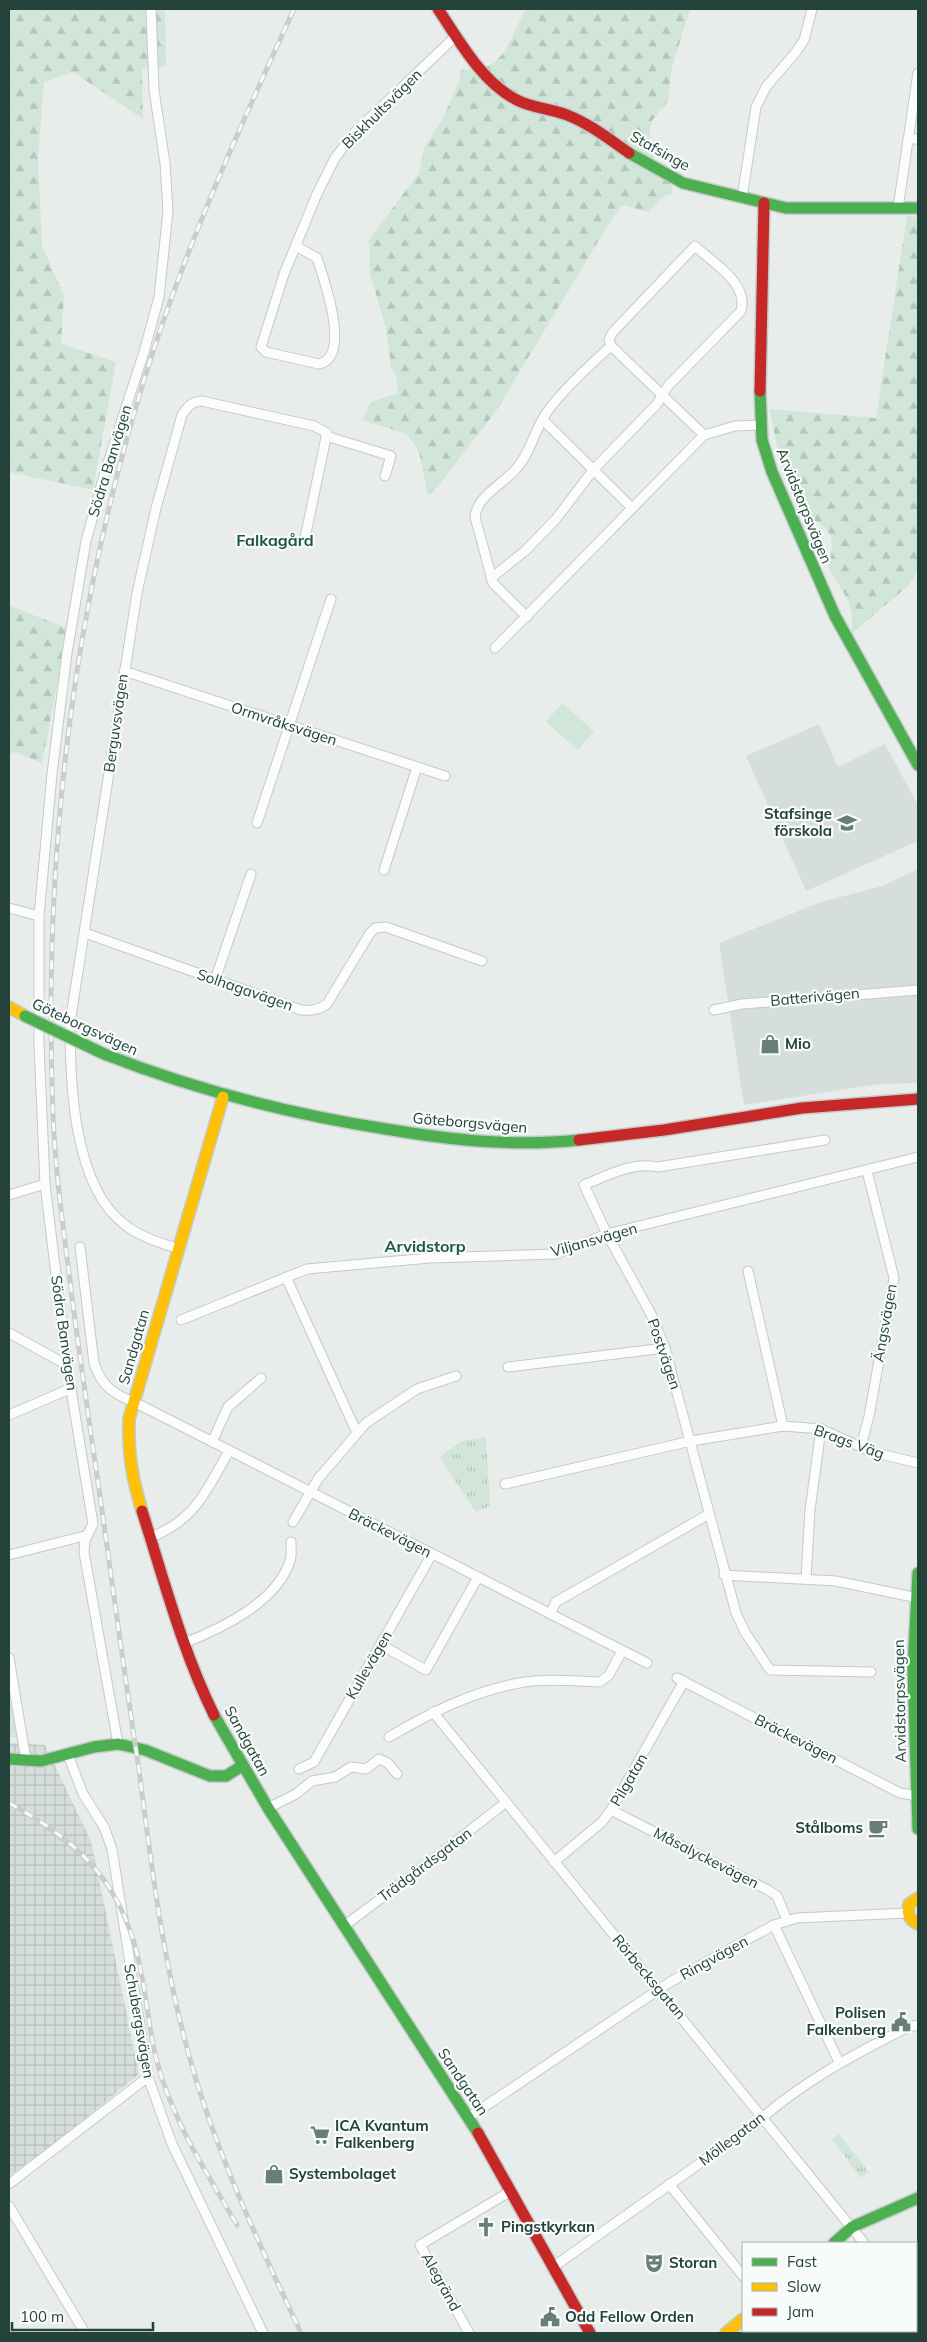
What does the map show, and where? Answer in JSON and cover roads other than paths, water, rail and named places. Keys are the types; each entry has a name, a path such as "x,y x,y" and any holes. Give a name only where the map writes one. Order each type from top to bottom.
{"main road":[{"name":"Stafsinge","path":"438,9 456,36 497,87 516,100 565,114 589,124 633,156 683,182 764,204 786,208 918,208"},
{"name":"Arvidstorpsvägen","path":"764,204 760,425 772,472 824,593 869,680 918,765"},
{"name":"Göteborgsvägen","path":"9,1007 145,1072 223,1097 342,1123 443,1139 540,1143 672,1130 788,1110 918,1099"},
{"name":"Sandgatan","path":"223,1097 129,1419 128,1451 133,1482 149,1538 200,1686 242,1766 469,2117 590,2333"},
{"name":"Arvidstorpsvägen","path":"918,1573 913,1670 918,1828"},
{"path":"9,1759 41,1761 68,1756 94,1747 118,1744 145,1750 210,1776 226,1776 242,1766"},
{"path":"918,1898 909,1904 907,1913 911,1920 918,1924"},
{"path":"835,2242 852,2227 918,2198"},
{"path":"726,2333 742,2320"}],"street":[{"name":"Södra Banvägen","path":"118,1744 84,1552 92,1524 67,1365 45,1184 39,1045 39,916 50,793 67,653 86,542 104,472 144,352 159,297 168,211 165,163 154,90 151,9"},
{"path":"742,198 756,107 766,87 804,40 812,9"},
{"name":"Biskhultsvägen","path":"296,246 317,258 334,321 336,336 332,356 325,363 319,364 266,352 261,346 284,274 326,175 344,145 356,131 456,36"},
{"path":"898,208 918,72"},
{"path":"908,140 918,139"},
{"path":"491,578 525,551 556,520 594,469 663,395 668,386 740,311 743,303 742,292 695,246 613,332 609,339 611,346 663,395 704,435"},
{"path":"527,617 500,590 491,578 475,517 476,508 480,501 503,483 518,467 526,456 546,412 611,346"},
{"name":"Berguvsvägen","path":"179,1249 149,1239 123,1224 106,1206 96,1190 86,1161 77,1120 70,1049 70,1023 136,593 156,508 182,415 188,406 193,402 202,401 219,404 314,426 327,433 326,436"},
{"path":"543,420 632,508"},
{"path":"495,648 704,435 735,426 760,425"},
{"path":"304,538 326,436 390,456 385,476"},
{"path":"257,823 331,599"},
{"name":"Ormvråksvägen","path":"124,671 445,776"},
{"path":"384,870 417,767"},
{"path":"215,980 251,874"},
{"path":"9,908 39,916"},
{"name":"Solhagavägen","path":"84,933 301,1010 318,1010 328,1004 370,933 379,927 386,927 482,961"},
{"name":"Batterivägen","path":"714,1010 742,1004 918,990"},
{"name":"Postvägen","path":"825,1140 658,1167 647,1165 610,1174 584,1185 652,1316 665,1348 691,1441 724,1575 736,1613 745,1632 770,1670 871,1672"},
{"name":"Viljansvägen","path":"181,1320 307,1269 340,1264 430,1258 556,1254 608,1234 918,1157"},
{"name":"Ängsvägen","path":"860,1447 868,1416 894,1278 867,1170"},
{"path":"9,1196 45,1184"},
{"name":"Bräckevägen","path":"80,1247 94,1363 98,1378 118,1396 134,1402 647,1663"},
{"path":"748,1271 783,1426"},
{"path":"286,1277 357,1433"},
{"path":"9,1333 67,1365"},
{"path":"508,1367 665,1348"},
{"path":"293,1522 309,1492 366,1423 417,1389 456,1376"},
{"path":"212,1442 228,1407 261,1378"},
{"path":"9,1415 72,1388"},
{"name":"Brags Väg","path":"691,1441 783,1426 821,1429 860,1447 918,1463"},
{"path":"806,1578 811,1500 821,1429"},
{"path":"505,1484 691,1441"},
{"path":"149,1538 166,1531 185,1518 198,1504 229,1451"},
{"path":"550,1614 556,1602 709,1514"},
{"path":"9,1555 88,1535"},
{"path":"184,1643 219,1630 255,1606 284,1574 291,1560 291,1542"},
{"name":"Kullevägen","path":"299,1769 314,1762 432,1554"},
{"path":"724,1575 836,1581 917,1598"},
{"path":"381,1645 426,1670 478,1577"},
{"path":"389,1737 458,1700 520,1683 600,1682 609,1675 622,1651"},
{"path":"9,1658 26,1760"},
{"name":"Bräckevägen","path":"681,1680 900,1793 918,1796"},
{"name":"Pilgatan","path":"554,1862 602,1822 612,1810 681,1680"},
{"name":"Rörbecksgatan","path":"433,1712 863,2242"},
{"name":"Schubergsvägen","path":"68,1756 83,1794 104,1827 112,1849 148,2076 172,2144 262,2333"},
{"path":"268,1808 296,1794 312,1781 336,1778 351,1768 366,1769 379,1759 388,1763 396,1774"},
{"name":"Trädgårdsgatan","path":"344,1926 505,1803"},
{"name":"Måsalyckevägen","path":"612,1810 768,1890 777,1896 787,1920"},
{"name":"Ringvägen","path":"469,2117 659,1989 774,1925 787,1920 907,1913"},
{"path":"774,1925 839,2062"},
{"name":"Möllegatan","path":"553,2267 763,2117 769,2110 839,2062 908,2027 918,2025"},
{"path":"9,2184 148,2076"},
{"path":"669,2184 742,2275"},
{"name":"Alegränd","path":"469,2333 420,2244 512,2191"},
{"path":"9,2206 85,2333"}],"railway":[{"path":"294,9 213,190 177,283 145,377 119,467 98,558 81,649 67,741 58,834 53,927 51,1021 54,1135 62,1219 120,1644 166,1957 182,2030 215,2135 256,2235 301,2333"},
{"path":"9,1803 59,1835 79,1852 97,1871 112,1892 124,1915 134,1942 156,2058 171,2103 190,2144 237,2225"}],"place":[{"name":"Stafsinge förskola","path":"847,823"},
{"name":"Mio","path":"770,1044"},
{"name":"Stålboms","path":"878,1828"},
{"name":"Polisen Falkenberg","path":"901,2022"},
{"name":"ICA Kvantum Falkenberg","path":"320,2135"},
{"name":"Systembolaget","path":"274,2174"},
{"name":"Pingstkyrkan","path":"486,2227"},
{"name":"Storan","path":"654,2263"},
{"name":"Odd Fellow Orden","path":"550,2317"}],"district":[{"name":"Falkagård","path":"275,540"},
{"name":"Arvidstorp","path":"425,1246"}]}
